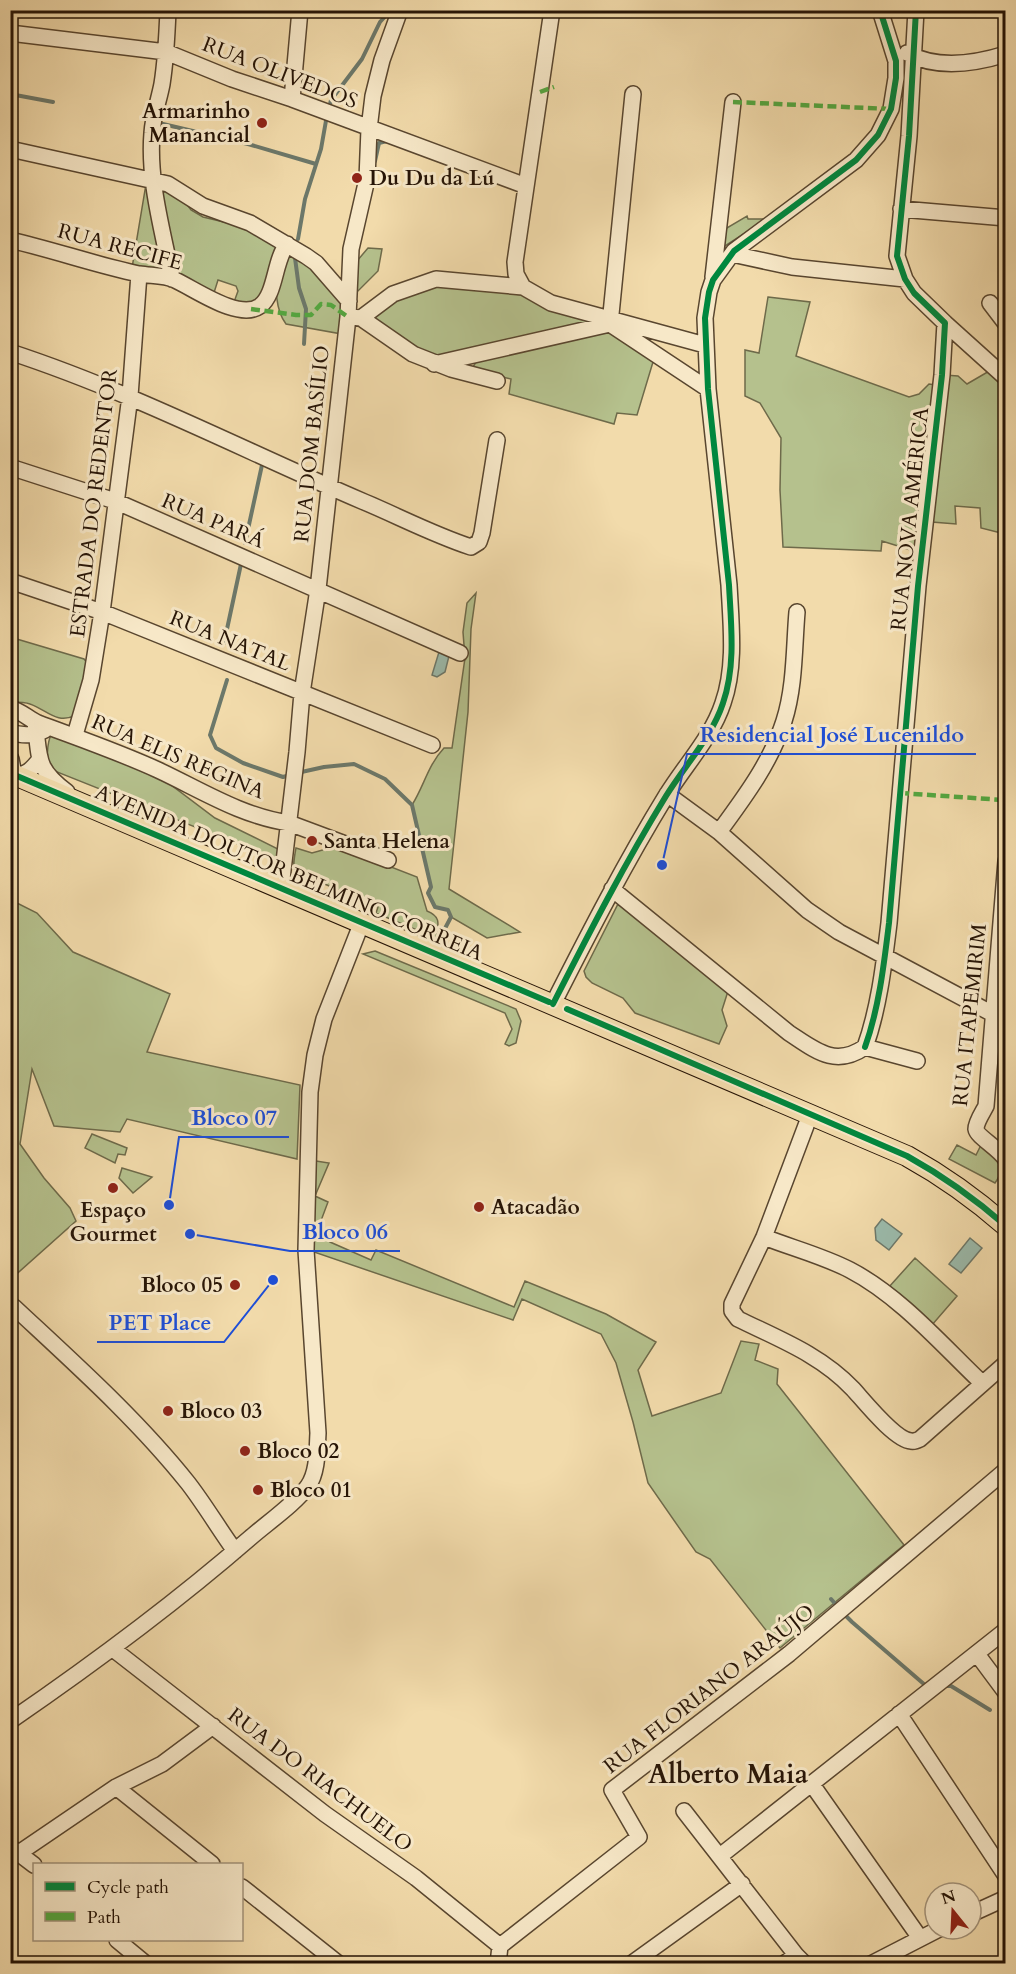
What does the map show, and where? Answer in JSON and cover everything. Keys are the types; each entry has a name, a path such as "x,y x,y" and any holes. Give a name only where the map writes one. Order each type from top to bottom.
{"main road":[{"name":"AVENIDA DOUTOR BELMINO CORREIA","path":"12,767 82,803 889,1148 968,1192 1003,1219"}],"street":[{"path":"168,10 166,52 152,135 153,179 172,279"},
{"path":"292,99 300,10"},
{"name":"RUA DOM BASÍLIO","path":"281,887 302,693 318,589 328,486 354,317 349,301 351,249 367,179 369,129 377,79 400,10"},
{"path":"524,287 516,274 515,261 552,10"},
{"path":"713,280 732,254 856,160 878,135 891,109 896,78 896,61 880,10"},
{"path":"916,10 909,136 897,256 905,279 914,293 1005,378"},
{"name":"RUA OLIVEDOS","path":"10,33 166,52 232,79 526,186"},
{"path":"891,42 913,56 938,63 962,62 1005,54"},
{"path":"610,321 633,94"},
{"path":"554,1004 612,889 667,794 706,737 723,703 729,676 731,650 729,585 705,345 707,303 713,280 733,102"},
{"path":"10,149 153,179 180,190 209,209 250,223 316,263 349,301"},
{"path":"901,208 1005,218"},
{"name":"RUA RECIFE","path":"10,240 139,274 172,279 226,306 251,309 261,305 268,296 280,254 287,244"},
{"path":"732,254 792,267 905,279"},
{"name":"ESTRADA DO REDENTOR","path":"75,735 91,680 102,612 130,396 139,274"},
{"path":"497,381 434,364 413,354 354,317 393,294 436,279 524,287 551,303 610,321 705,345"},
{"path":"990,303 1005,324"},
{"path":"434,364 610,321 708,389"},
{"name":"RUA NOVA AMÉRICA","path":"865,1047 885,956 918,586 940,397 945,323"},
{"path":"10,352 66,370 130,396 328,486 471,547 475,546 482,533 497,440"},
{"name":"RUA PARÁ","path":"10,467 115,501 460,653"},
{"name":"RUA NATAL","path":"10,581 102,612 432,745"},
{"path":"719,832 754,783 784,722 790,698 797,612"},
{"path":"10,708 25,714 36,728 40,759 27,773 12,767 14,733 36,728"},
{"name":"RUA ELIS REGINA","path":"36,728 53,728 75,735 159,771 214,799 272,820 289,823 388,860"},
{"name":"AVENIDA DOUTOR BELMINO CORREIA","path":"40,759 42,768 51,780 82,803"},
{"path":"667,794 719,832 807,910 839,932 999,1017"},
{"name":"RUA ITAPEMIRIM","path":"1005,861 999,1017 986,1106 976,1127 977,1131 1001,1152 1005,1161"},
{"path":"612,889 789,1033 816,1051 841,1057 865,1047 917,1061"},
{"path":"10,1721 113,1649 235,1551 309,1485 314,1471 318,1433 306,1250 310,1092 315,1055 324,1019 362,922"},
{"path":"810,1115 764,1237 732,1304 732,1311 738,1319 806,1352 838,1374 890,1428 903,1439 912,1442 920,1439 1005,1363"},
{"path":"764,1237 832,1262 866,1279 890,1296 982,1383"},
{"path":"14,1307 110,1397 154,1444 189,1485 235,1551"},
{"name":"RUA FLORIANO ARAÚJO","path":"500,1946 639,1837 612,1790 789,1654 1005,1470"},
{"path":"720,1856 1005,1630"},
{"name":"RUA DO RIACHUELO","path":"113,1649 325,1814 416,1878 500,1946"},
{"path":"977,1654 1005,1693"},
{"path":"899,1714 1005,1876"},
{"path":"33,1865 15,1850 116,1787 162,1764 213,1726"},
{"path":"811,1783 920,1938"},
{"path":"116,1787 211,1863"},
{"path":"684,1811 742,1884 795,1961"},
{"path":"631,1964 742,1884"},
{"path":"243,1888 339,1964"},
{"path":"983,1908 1005,1898"},
{"path":"872,1964 923,1937"},
{"path":"118,1941 146,1964"},
{"path":"498,1964 500,1946"}],"green space":[{"path":"146,184 163,269 160,271 132,268"},
{"path":"156,184 183,199 191,210 203,217 249,228 280,242 271,279 255,304 234,302 238,291 236,286 218,280 213,296 175,276"},
{"path":"747,216 748,219 763,219 764,221 714,253 715,235"},
{"path":"368,248 382,249 378,271 356,293 357,261"},
{"path":"293,250 344,299 342,334 286,324 283,319 277,299 277,277 281,266"},
{"path":"462,286 528,296 597,320 433,357 366,319 399,298 429,287"},
{"path":"768,297 810,302 796,356 909,397 919,394 929,384 936,385 917,552 882,541 881,551 783,547 780,490 781,438 760,403 745,396 745,350 759,353"},
{"path":"612,329 653,362 637,415 617,413 614,424 509,394 511,379 485,373 473,367 479,357"},
{"path":"991,370 1005,383 1005,414 999,419 1005,430 1005,534 981,528 980,508 955,506 956,524 932,522 945,375 958,376 967,384"},
{"path":"476,593 471,629 468,712 449,889 520,932 487,938 451,917 448,910 435,907 428,893 431,887 412,805 439,755 444,748 452,748 465,658 463,632 467,603"},
{"path":"10,637 84,659 89,665 76,715 69,718 52,716 30,704 11,702"},
{"path":"52,732 61,732 167,782 215,818 282,851 278,860 52,770 48,762 48,752"},
{"path":"337,846 417,877 427,911 437,919 436,938 376,913 378,907 313,879 311,882 294,870 296,848 312,853"},
{"path":"11,900 37,913 73,952 170,994 147,1052 300,1085 297,1159 127,1119 120,1132 54,1126 32,1069 20,1144 44,1178 70,1208 76,1221 11,1279"},
{"path":"618,904 729,988 722,1010 727,1026 719,1044 635,1013 623,998 592,983 586,977 584,971"},
{"path":"375,951 516,1009 521,1021 516,1043 509,1046 505,1044 512,1029 505,1013 363,954"},
{"path":"92,1134 127,1148 125,1155 118,1154 115,1163 85,1148"},
{"path":"982,1143 1000,1166 999,1177 995,1183 949,1159 957,1145 976,1155"},
{"path":"316,1161 329,1163 315,1196 328,1202 319,1226 334,1232 330,1242 371,1260 376,1250 514,1307 525,1281 606,1314 656,1342 638,1370 652,1416 721,1393 741,1341 759,1344 755,1360 778,1369 777,1384 904,1545 780,1648 710,1559 696,1552 648,1483 616,1363 601,1334 522,1299 513,1320 314,1252 311,1232"},
{"path":"122,1168 152,1177 133,1193 119,1178"},
{"path":"915,1258 957,1296 932,1325 889,1287"}],"shaded area":[{"path":"439,652 449,656 445,672 437,677 432,675"},
{"path":"882,1219 902,1234 889,1250 876,1240 875,1228"},
{"path":"970,1238 982,1248 961,1273 949,1264"}],"waterway":[{"path":"329,108 331,100 362,59 380,22 391,10"},
{"path":"10,94 53,102"},
{"path":"298,239 305,199 321,149 327,115"},
{"path":"163,124 248,144 316,164"},
{"path":"375,161 379,143 387,141"},
{"path":"295,258 299,288 306,309 304,344"},
{"path":"245,543 262,465"},
{"path":"224,643 241,564"},
{"path":"227,680 210,735 216,748 243,763 283,777 290,775"},
{"path":"297,773 354,764 385,779 412,805 431,887 428,893 435,907 448,910 451,917 441,936"},
{"path":"831,1599 838,1607"},
{"path":"843,1613 925,1685 928,1685"},
{"path":"944,1686 951,1686 990,1710"}],"marked path":[{"path":"540,92 554,87"},
{"path":"733,102 891,109"},
{"path":"251,309 311,315 321,304 331,305 348,317"},
{"path":"900,793 1003,800"}],"cycle path":[{"path":"553,1004 636,847 666,796 712,728 727,689 732,645 731,615 708,389 705,318 709,292 713,280 734,251 856,160 878,135 891,109 896,78 896,61 880,10"},
{"path":"865,1047 877,1001 889,923 918,586 942,375 945,323 914,293 905,279 897,256 909,136 916,10"},
{"path":"10,773 549,1002"},
{"path":"567,1009 907,1156 958,1188 1006,1226"}],"place":[{"name":"Armarinho Manancial","path":"262,123"},
{"name":"Du Du da Lú","path":"357,178"},
{"name":"Santa Helena","path":"312,841"},
{"name":"Residencial José Lucenildo","path":"662,865"},
{"name":"Espaço Gourmet","path":"113,1188"},
{"name":"Bloco 07","path":"169,1205"},
{"name":"Atacadão","path":"479,1207"},
{"name":"Bloco 06","path":"190,1234"},
{"name":"PET Place","path":"273,1280"},
{"name":"Bloco 05","path":"235,1285"},
{"name":"Bloco 03","path":"168,1411"},
{"name":"Bloco 02","path":"245,1451"},
{"name":"Bloco 01","path":"258,1490"}],"district":[{"name":"Alberto Maia","path":"728,1774"}]}
